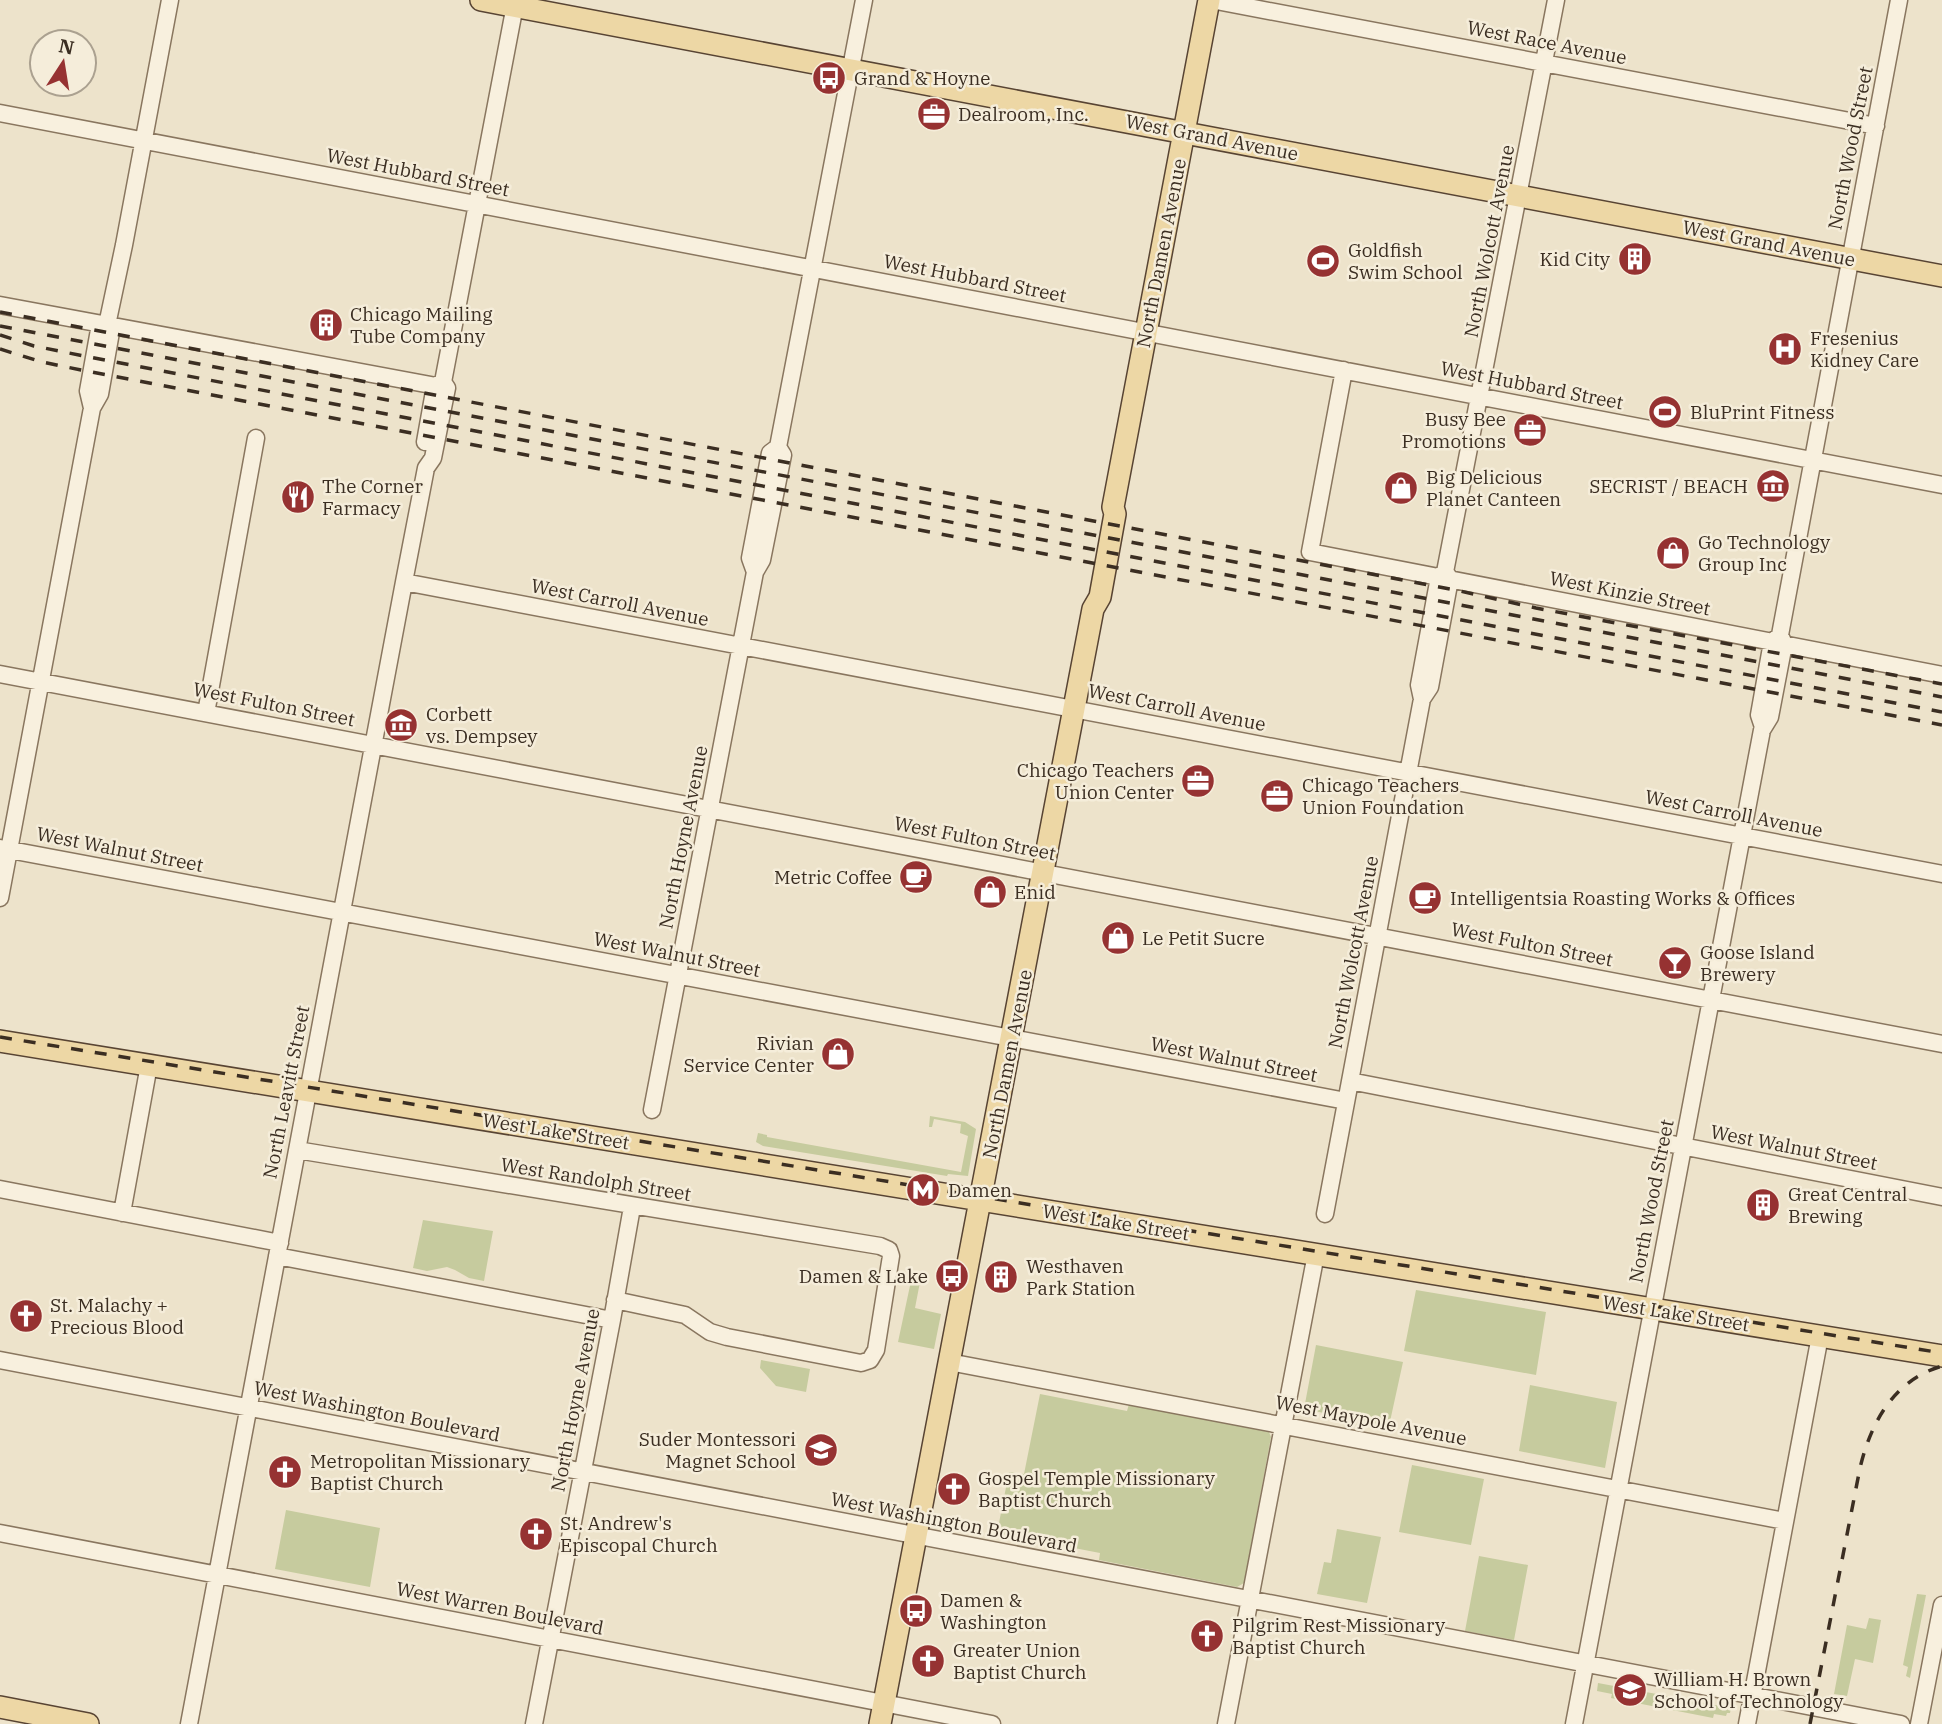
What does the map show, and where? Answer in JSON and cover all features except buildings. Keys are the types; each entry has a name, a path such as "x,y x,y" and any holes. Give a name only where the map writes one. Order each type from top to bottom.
{"main road":[{"name":"West Grand Avenue","path":"481,0 515,3 1942,276"},
{"name":"North Damen Avenue","path":"882,1714 1093,609 1100,597 1115,514 1113,507 1210,0"},
{"name":"West Lake Street","path":"0,1041 1942,1356"},
{"path":"0,1707 88,1724"}],"street":[{"path":"0,898 5,849 41,681 92,408 100,394 111,332 107,325 170,0"},
{"name":"North Hoyne Avenue","path":"652,1110 755,572 750,558 771,453 778,447 864,0"},
{"name":"West Race Avenue","path":"1210,0 1875,125"},
{"name":"North Wolcott Avenue","path":"1325,1214 1422,699 1430,687 1445,576 1556,0"},
{"name":"North Wood Street","path":"1574,1724 1763,727 1759,715 1779,640 1899,0"},
{"name":"North Leavitt Street","path":"189,1724 404,582 426,468 433,458 442,386 515,3"},
{"name":"West Hubbard Street","path":"0,113 1942,485"},
{"path":"0,305 442,386"},
{"name":"West Kinzie Street","path":"1344,370 1310,552 1779,640 1942,675"},
{"path":"206,713 256,438"},
{"name":"West Carroll Avenue","path":"404,582 1942,874"},
{"name":"West Fulton Street","path":"0,674 1942,1044"},
{"name":"West Walnut Street","path":"5,849 1346,1101"},
{"path":"122,1213 149,1065"},
{"name":"West Walnut Street","path":"1350,1081 1942,1197"},
{"name":"West Randolph Street","path":"297,1150 880,1246 889,1250 891,1256 876,1350 870,1360 861,1363 727,1337 709,1332 685,1315 615,1300"},
{"path":"0,1189 612,1320"},
{"name":"North Hoyne Avenue","path":"534,1724 632,1207"},
{"path":"1226,1724 1316,1254"},
{"path":"1747,1724 1820,1336"},
{"name":"West Washington Boulevard","path":"0,1360 1901,1724"},
{"name":"West Maypole Avenue","path":"950,1362 1785,1521"},
{"name":"West Warren Boulevard","path":"0,1533 550,1639 882,1714 992,1724"},
{"path":"1919,1724 1942,1605"}],"green space":[{"path":"930,1116 965,1122 976,1129 968,1176 947,1176 763,1146 756,1142 758,1133 767,1137 961,1172 968,1136 960,1133 961,1124 934,1119 932,1127 929,1127"},
{"path":"423,1220 493,1231 484,1281 469,1278 447,1267 427,1271 413,1268"},
{"path":"911,1281 920,1282 915,1308 941,1314 934,1349 898,1342"},
{"path":"1416,1290 1546,1312 1536,1375 1404,1351"},
{"path":"1316,1345 1403,1362 1389,1426 1304,1409"},
{"path":"761,1360 810,1369 806,1392 776,1386 760,1368"},
{"path":"1530,1385 1617,1402 1605,1468 1519,1451"},
{"path":"1040,1394 1127,1411 1129,1404 1269,1432 1271,1437 1244,1583 1237,1587 1099,1560 1100,1553 997,1533 1009,1472 1024,1474"},
{"path":"1412,1465 1484,1479 1471,1545 1399,1532"},
{"path":"286,1510 380,1528 370,1587 275,1569"},
{"path":"1337,1529 1381,1537 1367,1603 1317,1594 1324,1562 1331,1563"},
{"path":"1479,1556 1528,1565 1514,1640 1465,1631"},
{"path":"1917,1594 1926,1595 1910,1678 1906,1676 1908,1667 1903,1665"},
{"path":"1869,1618 1881,1620 1873,1663 1855,1659 1847,1696 1834,1694 1847,1625 1866,1629"},
{"path":"1598,1683 1731,1708 1730,1713 1726,1716 1714,1714 1713,1718 1611,1698 1612,1694 1597,1691"}],"railway":[{"path":"0,312 1942,684"},
{"path":"0,326 1942,697"},
{"path":"0,335 34,346 89,357 1942,712"},
{"path":"0,349 81,370 1942,725"},
{"path":"0,1037 1942,1353"},
{"path":"1810,1724 1865,1451 1878,1419 1898,1392 1910,1381 1942,1366"}],"place":[{"name":"Grand & Hoyne","path":"829,78"},
{"name":"Dealroom, Inc.","path":"934,114"},
{"name":"Kid City","path":"1635,259"},
{"name":"Goldfish Swim School","path":"1323,261"},
{"name":"Chicago Mailing Tube Company","path":"326,325"},
{"name":"Fresenius Kidney Care","path":"1785,349"},
{"name":"BluPrint Fitness","path":"1665,412"},
{"name":"Busy Bee Promotions","path":"1530,430"},
{"name":"SECRIST / BEACH","path":"1773,486"},
{"name":"Big Delicious Planet Canteen","path":"1401,488"},
{"name":"The Corner Farmacy","path":"298,497"},
{"name":"Go Technology Group Inc","path":"1673,553"},
{"name":"Corbett vs. Dempsey","path":"401,725"},
{"name":"Chicago Teachers Union Center","path":"1198,781"},
{"name":"Chicago Teachers Union Foundation","path":"1277,796"},
{"name":"Metric Coffee","path":"916,877"},
{"name":"Enid","path":"990,892"},
{"name":"Intelligentsia Roasting Works & Offices","path":"1425,898"},
{"name":"Le Petit Sucre","path":"1118,938"},
{"name":"Goose Island Brewery","path":"1675,963"},
{"name":"Rivian Service Center","path":"838,1054"},
{"name":"Damen","path":"923,1190"},
{"name":"Great Central Brewing","path":"1763,1205"},
{"name":"Damen & Lake","path":"952,1276"},
{"name":"Westhaven Park Station","path":"1001,1277"},
{"name":"St. Malachy + Precious Blood","path":"26,1316"},
{"name":"Suder Montessori Magnet School","path":"821,1450"},
{"name":"Metropolitan Missionary Baptist Church","path":"285,1472"},
{"name":"Gospel Temple Missionary Baptist Church","path":"954,1489"},
{"name":"St. Andrew's Episcopal Church","path":"536,1534"},
{"name":"Damen & Washington","path":"916,1611"},
{"name":"Pilgrim Rest Missionary Baptist Church","path":"1207,1636"},
{"name":"Greater Union Baptist Church","path":"928,1661"},
{"name":"William H. Brown School of Technology","path":"1630,1690"}]}
